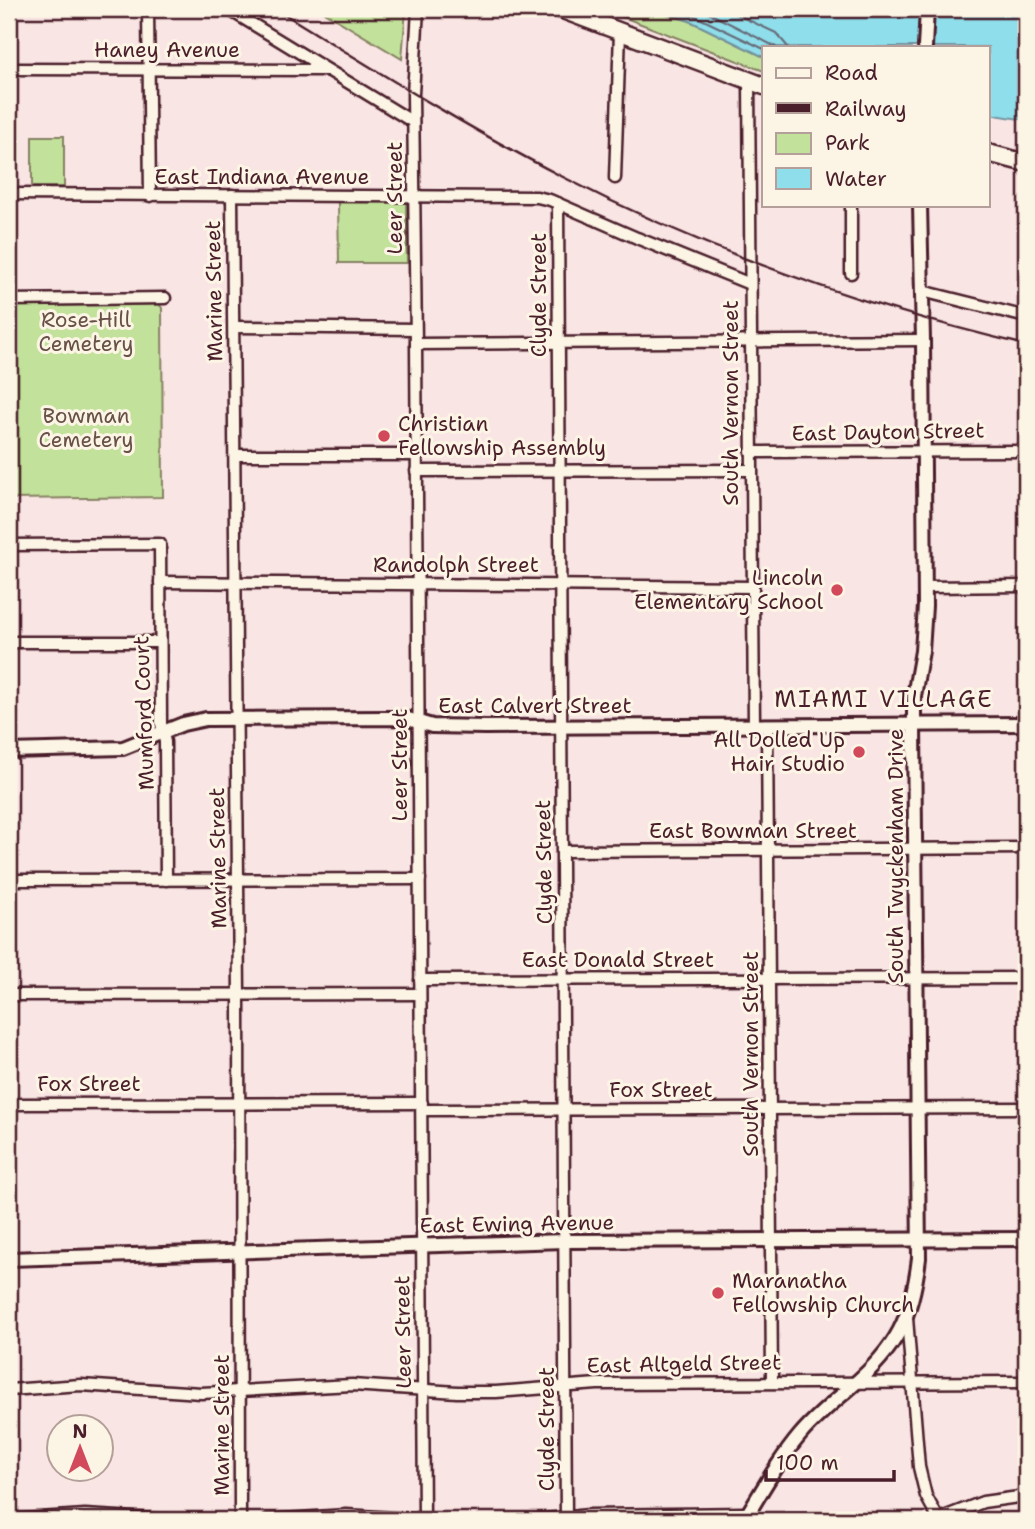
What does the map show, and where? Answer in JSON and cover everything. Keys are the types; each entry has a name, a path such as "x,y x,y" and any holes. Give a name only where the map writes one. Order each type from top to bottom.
{"main road":[{"path":"560,9 757,84"},
{"path":"990,154 1026,163"}],"street":[{"path":"148,9 150,196"},
{"path":"228,9 413,122"},
{"name":"Leer Street","path":"418,9 413,197 425,1520"},
{"path":"925,46 927,9"},
{"path":"615,178 620,32"},
{"name":"Haney Avenue","path":"9,69 326,69"},
{"name":"South Vernon Street","path":"757,84 750,284 751,470 753,587 768,850 772,1381"},
{"name":"East Indiana Avenue","path":"9,194 537,197 558,203 750,284"},
{"name":"Marine Street","path":"232,195 242,1392 240,1520"},
{"name":"Clyde Street","path":"558,203 566,1518"},
{"path":"851,206 851,274"},
{"name":"South Twyckenham Drive","path":"920,206 925,587 914,725 919,1239 917,1276 907,1318 919,1466 926,1496 938,1520"},
{"path":"922,291 1026,317"},
{"path":"9,300 165,298"},
{"path":"235,327 415,328"},
{"path":"416,344 923,340"},
{"name":"East Dayton Street","path":"751,453 1026,450"},
{"path":"235,456 416,455"},
{"path":"416,471 751,470"},
{"name":"Mumford Court","path":"9,545 160,544 166,880"},
{"name":"Randolph Street","path":"160,583 753,587"},
{"path":"925,587 1026,586"},
{"path":"9,642 160,642"},
{"name":"East Calvert Street","path":"9,751 109,750 137,744 194,721 236,718 388,718 443,726 1026,724"},
{"name":"East Bowman Street","path":"564,851 1026,848"},
{"path":"9,880 420,879"},
{"name":"East Donald Street","path":"420,981 1026,978"},
{"path":"9,995 420,994"},
{"name":"Fox Street","path":"9,1104 239,1103 565,1109 1026,1108"},
{"name":"East Ewing Avenue","path":"9,1259 565,1241 1026,1240"},
{"path":"535,1520 746,1516 801,1433 878,1362 907,1318"},
{"name":"East Altgeld Street","path":"9,1390 81,1385 194,1393 352,1384 496,1392 567,1386 772,1381 1026,1382"},
{"path":"938,1520 983,1502 1026,1496"},
{"path":"9,1520 85,1515 169,1520"},
{"path":"268,1520 346,1515 425,1520"}],"green space":[{"path":"319,9 406,9 402,59"},
{"path":"602,9 651,9 690,21 762,56 762,70"},
{"path":"32,136 64,136 64,187 32,187"},
{"path":"406,201 407,263 339,263 338,202"},
{"name":"Bowman Cemetery","path":"159,304 162,308 163,497 9,499 9,306"}],"water":[{"path":"651,9 1026,9 1026,120 990,114 990,46 762,46 762,56 690,21"}],"railway":[{"path":"276,9 487,136 615,203 729,252 846,295 1026,345"}],"place":[{"name":"Christian Fellowship Assembly","path":"384,436"},
{"name":"Lincoln Elementary School","path":"837,590"},
{"name":"All Dolled Up Hair Studio","path":"859,752"},
{"name":"Maranatha Fellowship Church","path":"718,1293"}],"district":[{"name":"MIAMI VILLAGE","path":"884,699"}],"park label":[{"name":"Rose-Hill Cemetery","path":"86,332"}]}
